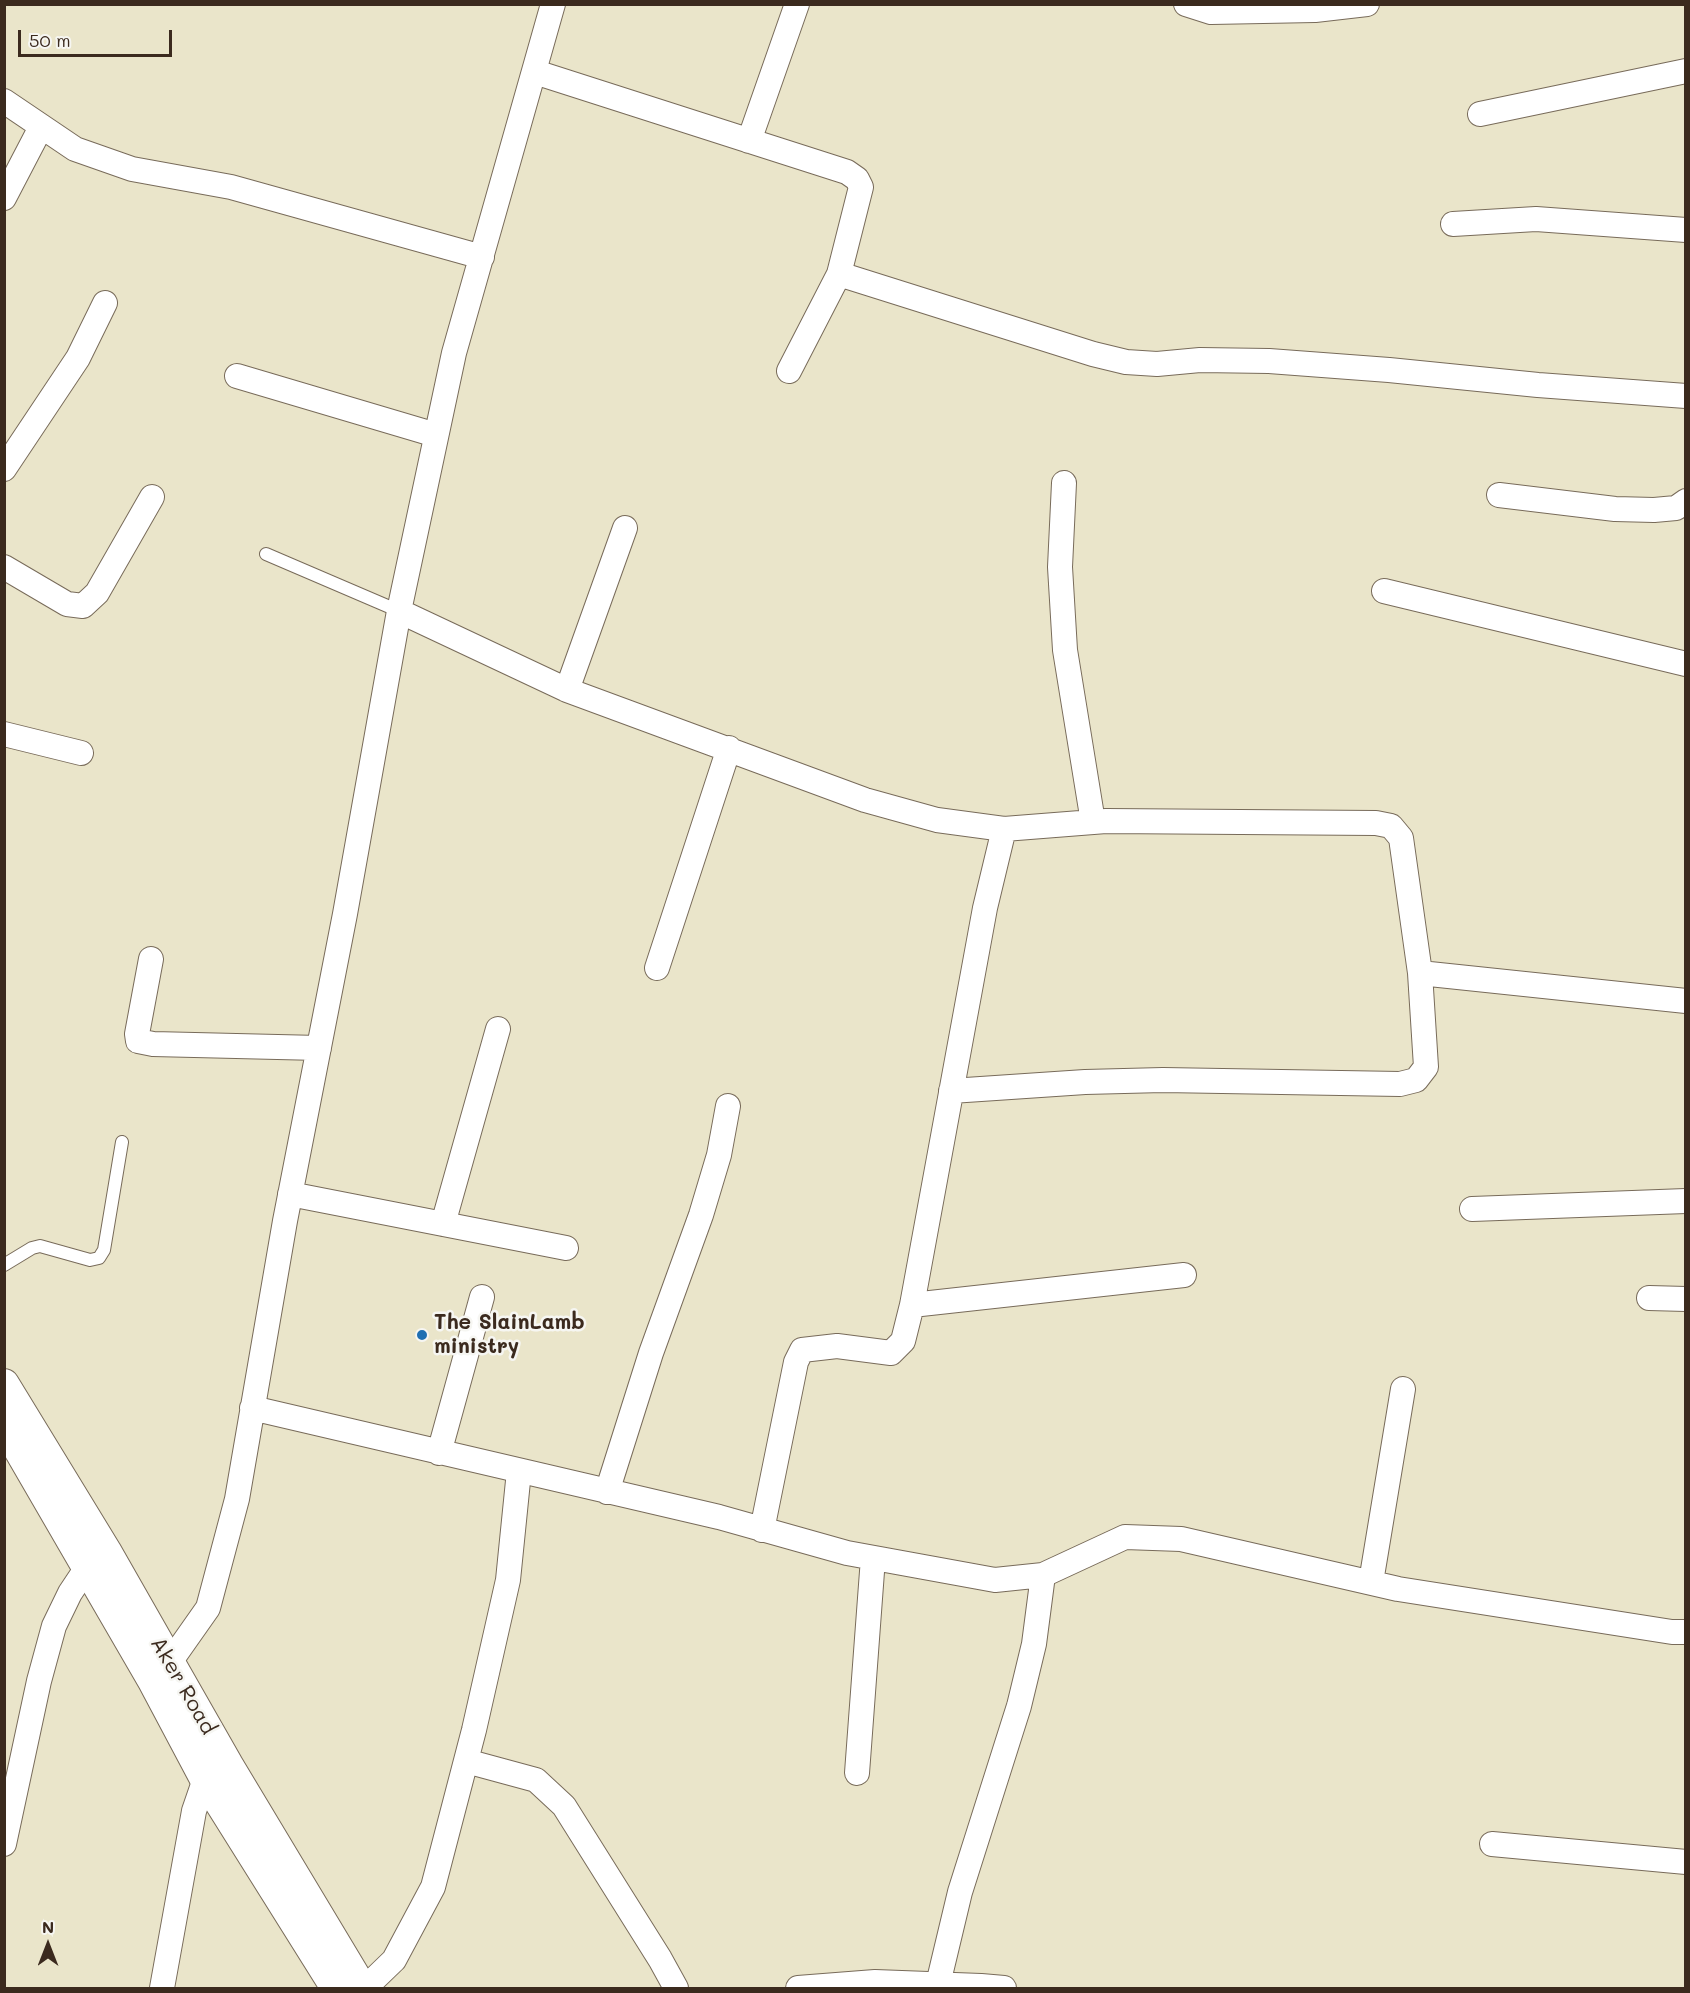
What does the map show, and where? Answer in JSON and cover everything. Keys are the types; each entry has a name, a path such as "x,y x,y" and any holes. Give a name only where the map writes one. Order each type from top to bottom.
{"street":[{"path":"170,1662 207,1608 237,1499 290,1194 399,611 436,435 454,353 553,4"},
{"path":"749,141 797,4"},
{"path":"1186,4 1211,12 1315,10 1367,4"},
{"path":"1480,114 1686,70"},
{"path":"535,72 847,172 860,183 861,187 838,274 789,371"},
{"path":"4,101 75,149 132,169 231,187 482,257"},
{"path":"4,198 41,127"},
{"path":"1453,225 1536,219 1686,230"},
{"path":"838,274 1093,354 1126,362 1157,364 1200,360 1269,361 1686,396"},
{"path":"4,469 78,358 105,303"},
{"path":"237,376 436,435"},
{"path":"1064,483 1060,567 1065,650 1094,822"},
{"path":"1499,495 1615,509 1654,510 1676,507 1686,501"},
{"path":"4,567 68,604 83,606 98,593 152,497"},
{"path":"567,690 625,528"},
{"path":"1384,591 1686,664"},
{"path":"399,611 567,690 865,800 937,820 1004,829 1094,822 1364,822 1391,826 1401,838 1420,973 1426,1067 1416,1080 1400,1084 1130,1081 951,1091"},
{"path":"4,734 81,753"},
{"path":"657,968 729,748"},
{"path":"762,1530 796,1362 802,1350 837,1346 891,1353 903,1341 912,1305 985,908 1004,829"},
{"path":"151,960 137,1034 138,1041 153,1044 319,1048"},
{"path":"1420,973 1686,1001"},
{"path":"443,1224 498,1029"},
{"path":"607,1492 651,1353 701,1215 719,1155 728,1106"},
{"path":"290,1194 566,1248"},
{"path":"1472,1209 1686,1201"},
{"path":"912,1305 1184,1275"},
{"path":"439,1453 482,1297"},
{"path":"1649,1298 1686,1299"},
{"name":"Aker Road","path":"4,1384 106,1551 228,1765 364,1989"},
{"path":"1371,1582 1403,1389"},
{"path":"252,1408 719,1517 847,1554 995,1580 1043,1575 1125,1537 1181,1539 1409,1590 1638,1627 1686,1632"},
{"name":"Aker Road","path":"4,1424 88,1566 205,1779 336,1989"},
{"path":"364,1989 394,1960 433,1887 466,1761 508,1580 519,1471"},
{"path":"857,1773 873,1558"},
{"path":"4,1844 39,1681 54,1626 70,1593 88,1566"},
{"path":"938,1984 960,1892 1019,1706 1034,1644 1043,1575"},
{"path":"466,1761 536,1780 564,1806 660,1959 676,1989"},
{"path":"162,1989 194,1811 205,1779"},
{"path":"1492,1844 1686,1862"},
{"path":"798,1989 875,1982 1004,1989"}],"lane":[{"path":"266,554 399,611"},
{"path":"4,1265 32,1248 40,1246 90,1260 99,1257 104,1250 122,1142"}],"place":[{"name":"The SlainLamb ministry","path":"422,1335"}]}
